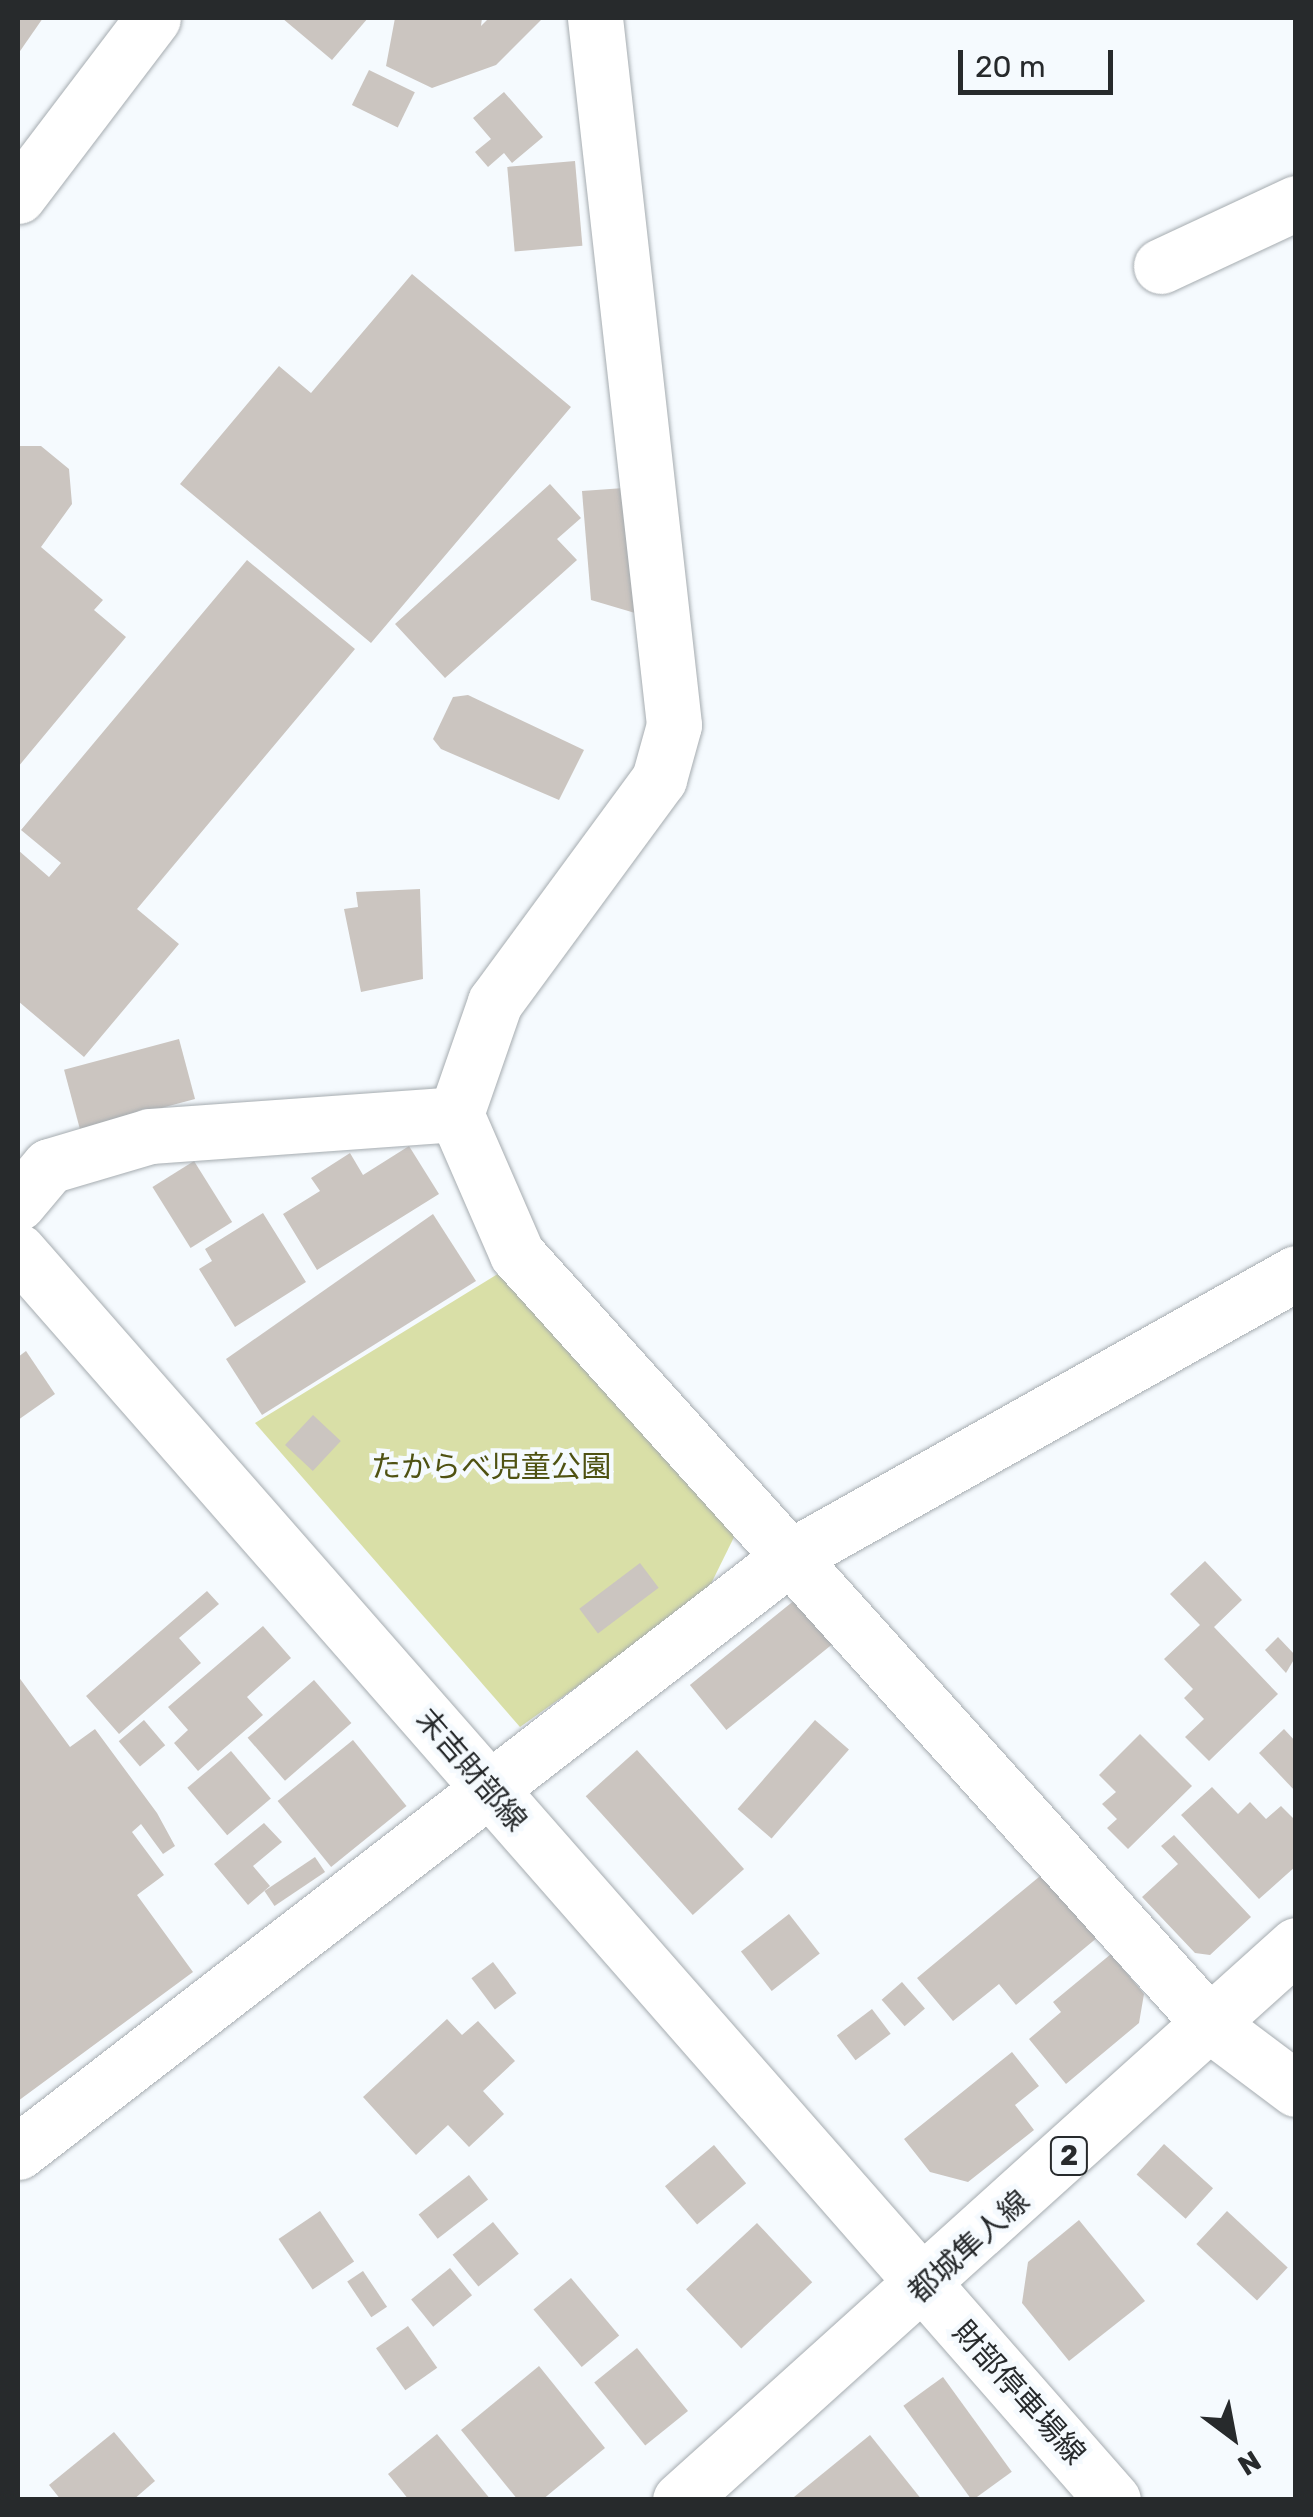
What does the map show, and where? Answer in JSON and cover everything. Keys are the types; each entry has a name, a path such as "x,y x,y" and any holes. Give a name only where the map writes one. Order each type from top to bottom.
{"street":[{"path":"18,196 153,18"},
{"path":"595,18 674,725 660,779 495,1002 456,1114 517,1254 1212,2026 1296,2089"},
{"path":"1161,266 1296,203"},
{"path":"18,1203 49,1166 150,1136 456,1114"},
{"name":"末吉財部線","path":"18,1251 926,2287"},
{"path":"18,2152 492,1794 790,1557 1296,1273"},
{"name":"都城隼人線","path":"680,2500 926,2287 1296,1946"},
{"name":"財部停車場線","path":"926,2287 1114,2500"}],"green space":[{"name":"たからべ児童公園","path":"514,1264 738,1529 705,1596 520,1727 255,1423"}],"building":[{"path":"18,18 43,18 18,54"},
{"path":"282,18 368,18 332,60"},
{"path":"395,18 482,18 481,26 489,18 543,18 496,65 432,88 386,66"},
{"path":"369,70 415,92 398,127 352,105"},
{"path":"504,92 543,137 512,163 504,153 488,167 475,152 491,139 473,118"},
{"path":"575,161 582,246 515,252 507,167"},
{"path":"412,274 571,407 371,643 180,484 279,366 311,393"},
{"path":"18,446 41,446 69,469 72,504 41,547 103,600 94,610 126,637 18,767"},
{"path":"550,484 581,518 557,539 577,560 445,678 395,624"},
{"path":"624,488 635,613 591,600 582,491"},
{"path":"247,560 355,649 137,909 179,944 84,1057 18,1001 18,850 49,877 61,863 21,830"},
{"path":"468,695 584,750 559,800 441,749 433,739 453,697"},
{"path":"420,889 423,979 361,992 344,909 358,907 356,892"},
{"path":"179,1039 195,1099 80,1130 64,1070"},
{"path":"409,1146 439,1194 317,1270 283,1214 320,1191 311,1178 350,1153 363,1175"},
{"path":"194,1161 232,1222 191,1248 152,1187"},
{"path":"263,1213 306,1282 235,1327 199,1269 212,1261 205,1249"},
{"path":"433,1214 476,1281 262,1415 226,1359"},
{"path":"26,1351 55,1394 18,1420 18,1357"},
{"path":"313,1415 341,1441 313,1471 285,1445"},
{"path":"1205,1561 1242,1600 1214,1627 1278,1694 1209,1761 1185,1737 1204,1719 1184,1698 1193,1689 1164,1659 1200,1625 1170,1594"},
{"path":"640,1563 659,1588 598,1633 579,1609"},
{"path":"207,1591 219,1604 179,1638 201,1663 119,1734 86,1696"},
{"path":"801,1595 838,1640 726,1730 690,1685"},
{"path":"263,1626 291,1658 247,1697 263,1715 198,1771 174,1743 188,1730 168,1707"},
{"path":"1278,1637 1296,1656 1286,1673 1265,1650"},
{"path":"18,1676 70,1747 95,1729 157,1813 175,1846 163,1854 141,1824 132,1832 164,1875 137,1895 193,1972 18,2101"},
{"path":"314,1680 351,1723 285,1781 248,1738"},
{"path":"144,1720 165,1745 140,1766 119,1741"},
{"path":"815,1720 849,1750 772,1839 738,1809"},
{"path":"1284,1729 1296,1742 1296,1792 1259,1753"},
{"path":"1140,1734 1192,1786 1128,1849 1107,1828 1117,1819 1102,1804 1116,1792 1099,1775"},
{"path":"353,1740 406,1806 331,1867 278,1801"},
{"path":"637,1750 744,1869 693,1915 586,1796"},
{"path":"231,1751 271,1798 227,1835 187,1788"},
{"path":"1212,1787 1238,1814 1250,1802 1266,1819 1281,1806 1296,1821 1296,1866 1259,1899 1181,1815"},
{"path":"264,1823 282,1842 253,1866 270,1886 248,1905 214,1864"},
{"path":"1174,1835 1251,1917 1210,1955 1195,1953 1142,1897 1178,1864 1161,1846"},
{"path":"315,1857 325,1872 274,1906 264,1891"},
{"path":"1045,1872 1098,1937 1016,2005 999,1984 953,2021 917,1978"},
{"path":"789,1914 820,1953 772,1991 741,1952"},
{"path":"1111,1954 1144,1994 1139,2023 1066,2084 1029,2039 1061,2012 1053,2002"},
{"path":"493,1962 516,1993 495,2009 471,1978"},
{"path":"902,1982 925,2008 905,2026 882,2000"},
{"path":"872,2009 891,2034 856,2060 837,2035"},
{"path":"447,2019 462,2035 478,2021 515,2061 483,2091 504,2114 469,2147 448,2125 416,2155 363,2097"},
{"path":"1012,2052 1039,2086 1015,2105 1034,2130 968,2182 930,2172 904,2139"},
{"path":"1164,2144 1213,2188 1186,2219 1137,2174"},
{"path":"714,2145 746,2183 697,2224 665,2186"},
{"path":"469,2175 488,2199 438,2239 419,2214"},
{"path":"320,2211 354,2262 313,2290 279,2239"},
{"path":"1227,2211 1288,2268 1257,2301 1196,2244"},
{"path":"1079,2220 1145,2301 1069,2361 1022,2303 1028,2262"},
{"path":"493,2222 519,2254 478,2287 453,2255"},
{"path":"757,2223 812,2282 741,2348 686,2289"},
{"path":"450,2268 472,2295 433,2327 411,2299"},
{"path":"363,2271 387,2307 371,2317 347,2282"},
{"path":"571,2278 619,2335 582,2367 533,2309"},
{"path":"408,2326 437,2368 405,2390 376,2348"},
{"path":"637,2348 688,2411 645,2446 594,2383"},
{"path":"539,2366 605,2448 542,2500 518,2500 461,2430"},
{"path":"943,2377 1012,2472 972,2500 903,2406"},
{"path":"114,2432 155,2481 133,2500 61,2500 49,2485"},
{"path":"437,2434 491,2500 409,2500 388,2474"},
{"path":"870,2435 922,2500 796,2500 794,2497"}]}
